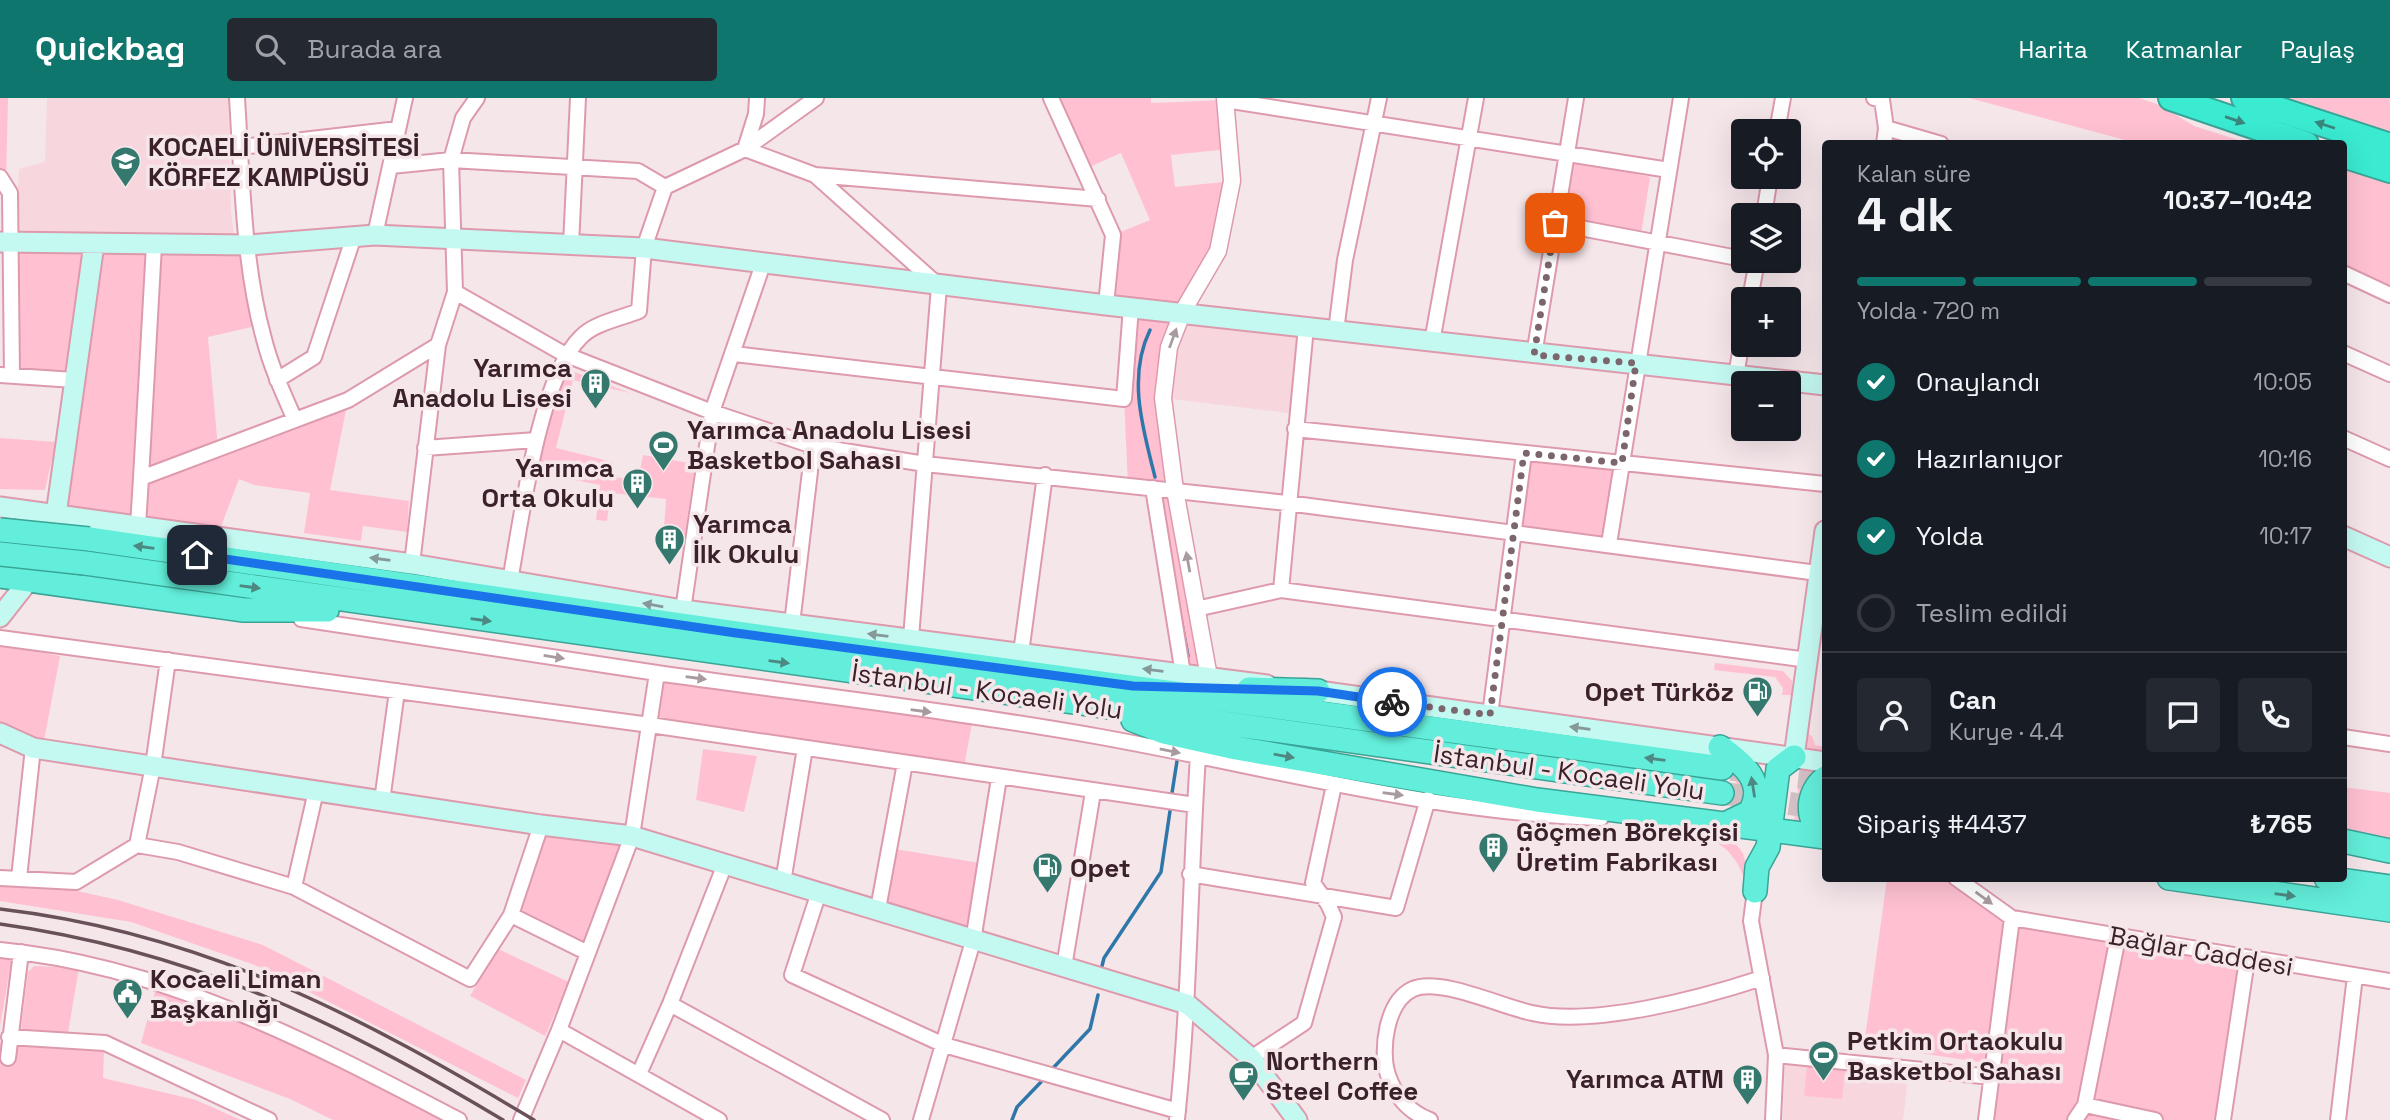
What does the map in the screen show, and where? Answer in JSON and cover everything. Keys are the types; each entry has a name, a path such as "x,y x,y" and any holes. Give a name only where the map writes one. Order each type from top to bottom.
{"highway":[{"path":"2171,98 2294,140"},
{"path":"2244,98 2390,146"},
{"path":"2347,156 2390,170"},
{"path":"0,530 89,539 722,631 1133,686 1721,758 1751,774 1756,792 1750,812 1725,824"},
{"name":"İstanbul - Kocaeli Yolu","path":"0,554 1722,793"},
{"path":"0,576 244,610 414,610"},
{"path":"1133,686 1318,691"},
{"path":"1101,707 1164,732 1236,748 1537,800 1725,824 1799,842 1822,838"},
{"path":"1755,891 1779,837 1778,769 1794,757"},
{"path":"1822,781 1813,791 1810,802 1814,823 1822,833"},
{"path":"1725,824 1751,845 1757,867 1755,891"},
{"path":"1757,867 1768,847 1779,837"},
{"path":"2347,842 2390,851"},
{"path":"2347,855 2390,861"},
{"path":"2347,881 2390,887"},
{"path":"2198,882 2390,909"}],"main road":[{"path":"5,242 154,246 249,245 375,235 644,248 939,286 1183,311 1534,355 1731,374"},
{"path":"0,617 29,580 56,515 94,244"},
{"path":"1801,382 1822,385"},
{"path":"0,508 412,564 683,610 1490,715 1721,758 1794,757 1822,762"},
{"path":"2347,538 2390,557"},
{"path":"1794,757 1822,573"},
{"path":"0,733 33,748 541,825 632,836 878,909 973,941 1187,1004 1251,1058 1297,1120"},
{"path":"2347,837 2390,842"}],"street":[{"path":"237,98 249,245 260,325 277,380 295,420"},
{"path":"375,235 405,98"},
{"path":"412,564 438,345 455,292 451,160 463,118 477,98"},
{"path":"571,245 578,98"},
{"path":"744,149 756,114 757,98"},
{"path":"510,580 536,440 564,354 583,334 639,311 644,248 665,187 744,149 816,98"},
{"path":"1051,98 1113,235 1105,305"},
{"path":"1336,331 1345,260 1379,98"},
{"path":"1433,342 1476,98"},
{"path":"1534,355 1576,98"},
{"path":"1609,544 1636,363 1681,98"},
{"path":"1779,119 1783,98"},
{"path":"1874,98 1882,100 1886,128 1884,140"},
{"path":"1209,677 1175,490 1163,398 1169,347 1183,311 1218,251 1221,240 1232,181 1225,99 1669,170"},
{"path":"1886,128 1927,140"},
{"path":"241,147 398,129"},
{"path":"744,149 815,175 1098,199"},
{"path":"391,166 451,160 638,171 665,187"},
{"path":"815,175 939,286 911,638"},
{"path":"0,177 10,193 5,242 6,376 75,380"},
{"path":"1555,223 1731,257"},
{"path":"277,380 314,357 354,236"},
{"path":"138,526 154,246"},
{"path":"683,610 712,412 763,264"},
{"path":"2347,275 2390,295"},
{"path":"455,292 564,354 712,412 813,446 925,464 1287,503 1822,573"},
{"path":"734,354 1124,399 1132,307"},
{"path":"1280,590 1306,327"},
{"path":"141,478 348,400 438,345"},
{"path":"2347,355 2390,374"},
{"path":"1295,429 1822,484"},
{"path":"425,448 536,440"},
{"path":"2347,440 2390,459"},
{"path":"792,624 813,446"},
{"path":"1490,715 1524,453"},
{"path":"1021,653 1045,475"},
{"path":"1153,488 1183,674"},
{"path":"1196,609 1280,590 1808,660"},
{"path":"244,610 1100,737 1334,785 1550,817 1679,817"},
{"path":"0,638 650,725 1195,805"},
{"path":"137,845 153,766 168,660"},
{"path":"521,1120 559,1030 632,836 657,673"},
{"path":"382,800 397,691"},
{"path":"2347,738 2390,744"},
{"path":"19,878 33,748"},
{"path":"783,882 805,748"},
{"path":"819,892 792,975 944,1045 1177,1116 1187,1004 1190,874 1198,756"},
{"path":"878,909 905,763"},
{"path":"921,1120 973,941 999,778"},
{"path":"1251,1058 1304,1023 1334,917 1313,883 1334,785"},
{"path":"294,887 316,791"},
{"path":"1065,967 1093,792"},
{"path":"1190,874 1396,908 1428,799"},
{"path":"0,878 76,882 137,845 178,852 294,887 470,979 511,915 541,825"},
{"path":"639,1074 670,1004 725,864"},
{"path":"1962,882 2012,918 1986,1120"},
{"path":"1755,891 1752,920 1776,1055 1773,1120"},
{"path":"511,915 588,953"},
{"name":"Bağlar Caddesi","path":"2012,918 2248,960 2390,981"},
{"path":"2075,1120 2085,1105 2118,937"},
{"path":"0,950 115,970 216,1003 352,1064 459,1120"},
{"path":"8,1058 21,952"},
{"path":"2223,1120 2248,960"},
{"path":"2338,1120 2354,976"},
{"path":"1430,1120 1405,1105 1392,1088 1386,1070 1387,1030 1391,1014 1411,989 1427,986 1445,988 1527,1012 1564,1015 1648,1009 1762,978"},
{"path":"670,1004 882,1120"},
{"path":"559,1030 719,1120"},
{"path":"9,1037 105,1043 269,1120"},
{"path":"1776,1055 1992,1077"},
{"path":"2085,1105 2155,1120"}],"shaded area":[{"path":"0,98 8,98 6,182 0,177"},
{"name":"KOCAELİ ÜNİVERSİTESİ KÖRFEZ KAMPÜSÜ","path":"47,98 228,98 231,210 235,245 15,242 19,169 45,162"},
{"path":"1051,98 1151,98 1151,103 1225,100 1229,149 1171,155 1175,187 1232,181 1218,251 1183,311 1163,398 1209,677 1183,674 1153,488 1128,485 1124,399 1131,308 1106,305 1113,235 1150,220 1121,153 1085,169"},
{"path":"1969,98 2139,98 2160,105 2194,126 2238,140 2125,140"},
{"path":"2290,98 2390,98 2390,132"},
{"path":"1571,159 1650,177 1641,235 1561,221"},
{"path":"2347,165 2390,180 2390,295 2347,275"},
{"path":"9,242 249,245 260,325 208,337 218,448 348,400 330,490 409,501 407,532 363,526 361,541 304,533 310,493 254,485 239,479 217,537 56,515 74,380 12,376"},
{"path":"1183,311 1306,327 1297,414 1163,398"},
{"path":"564,368 630,393 573,380 556,448 613,462 611,476 638,481 643,455 695,464 685,535 667,531 664,527 666,499 611,493 607,521 596,520 600,485 537,473 542,436"},
{"path":"0,438 56,442 45,490 0,489"},
{"path":"1524,453 1622,463 1609,544 1512,531"},
{"path":"0,644 60,656 43,746 0,731"},
{"path":"1715,663 1783,671 1792,681 1792,695 1782,695 1783,688 1775,677 1714,670"},
{"path":"657,673 973,718 963,772 650,725"},
{"path":"1804,732 1812,736 1815,745 1822,746 1822,755 1805,752"},
{"path":"703,749 757,756 744,812 696,800"},
{"path":"1737,772 1751,793 1732,815"},
{"path":"1800,774 1815,777 1808,825 1794,822"},
{"path":"2347,788 2390,793 2390,842 2347,837"},
{"path":"541,825 632,836 588,953 511,915"},
{"path":"1693,835 1717,837 1734,844 1744,858 1746,883 1738,864 1727,850 1703,837"},
{"path":"889,848 986,864 973,941 878,909"},
{"path":"0,878 19,878 118,900 263,945 526,1080 518,1098 260,967 131,922 0,901"},
{"path":"1887,882 1960,882 2012,918 2247,960 2223,1120 1986,1120 1993,1064 1864,1045"},
{"path":"498,949 569,982 545,1036 470,996"},
{"path":"0,950 13,951 0,1026"},
{"path":"34,966 79,968 68,1033 25,1032 21,1028 28,972"},
{"path":"156,988 276,1033 445,1120 333,1120 290,1099 141,1043"},
{"path":"0,1042 104,1049 103,1078 196,1100 241,1120 0,1120"},
{"path":"1785,1063 1908,1077 1903,1120 1783,1120"},
{"name":"Petkim Ortaokulu Basketbol Sahası","path":"1807,1065 1845,1070 1842,1099 1804,1096"}],"waterway":[{"path":"1150,330 1139,366 1138,385 1142,422 1155,477"},
{"path":"1181,619 1188,656"},
{"path":"1172,793 1177,761"},
{"path":"1102,966 1104,958 1161,872 1170,811"},
{"path":"1054,1067 1090,1029 1098,995"},
{"path":"1012,1120 1017,1107 1041,1082"}],"tunnel":[{"path":"1731,769 1822,780"},
{"path":"1722,793 1822,809"}],"railway":[{"path":"0,909 74,921 145,937 213,959 279,985 406,1047 534,1120"},
{"path":"0,924 70,936 136,952 262,995 382,1051 503,1120"}],"way so far":[{"path":"1392,702 1490,715 1524,453 1622,463 1636,363 1534,355 1555,223"}],"place":[{"name":"KOCAELİ ÜNİVERSİTESİ KÖRFEZ KAMPÜSÜ","path":"125,189"},
{"name":"Yarımca Anadolu Lisesi","path":"595,410"},
{"name":"Yarımca Anadolu Lisesi Basketbol Sahası","path":"664,472"},
{"name":"Yarımca Orta Okulu","path":"637,510"},
{"name":"Yarımca İlk Okulu","path":"670,566"},
{"name":"Opet Türköz","path":"1757,719"},
{"name":"Göçmen Börekçisi Üretim Fabrikası","path":"1493,874"},
{"name":"Opet","path":"1047,895"},
{"name":"Kocaeli Liman Başkanlığı","path":"127,1021"},
{"name":"Petkim Ortaokulu Basketbol Sahası","path":"1824,1083"},
{"name":"Northern Steel Coffee","path":"1243,1103"},
{"name":"Yarımca ATM","path":"1747,1106"}],"route":[{"path":"197,555 736,633 1133,686 1318,691 1392,702"}]}
